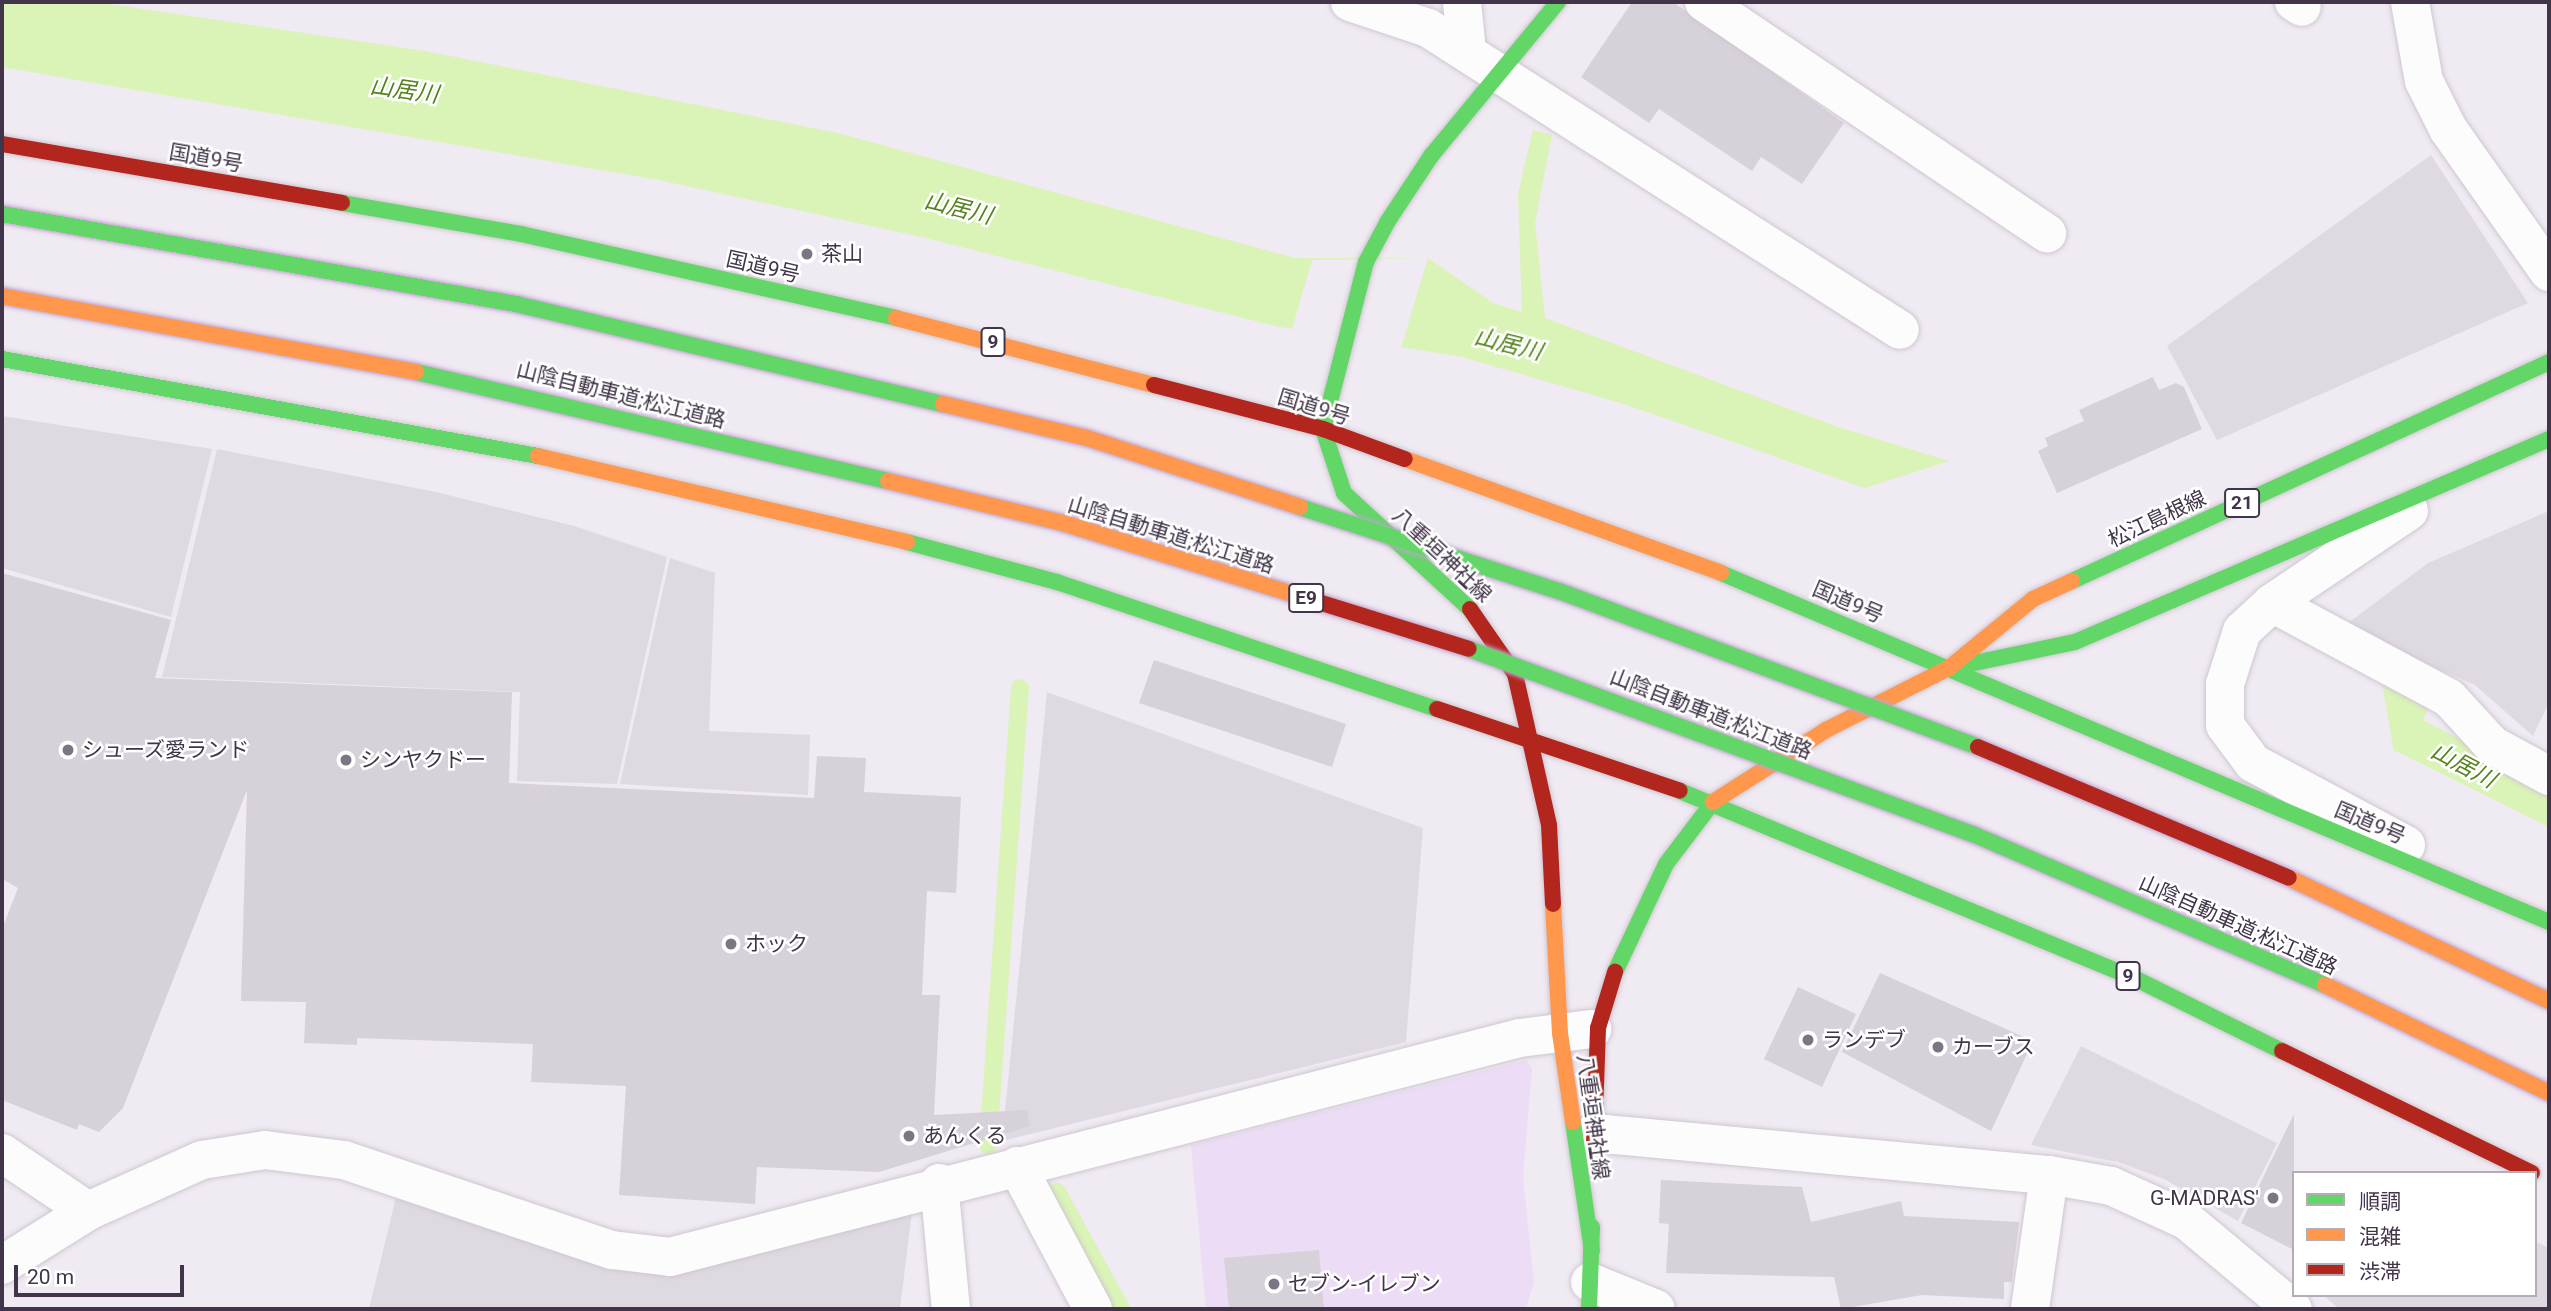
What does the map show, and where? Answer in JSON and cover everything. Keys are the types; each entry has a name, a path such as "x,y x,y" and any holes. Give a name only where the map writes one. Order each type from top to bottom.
{"main road":[{"name":"八重垣神社線","path":"1558,2 1431,156 1366,262 1339,349 1323,429 1344,493 1479,618 1515,674 1534,738 1549,825 1560,1033 1590,1281"},
{"name":"国道9号","path":"2,144 521,234 923,324 1323,429 1754,584 2547,921"},
{"path":"2,214 516,304 1087,438 1559,591 2008,758 2306,885 2549,1001"},
{"name":"山陰自動車道;松江道路","path":"2,296 494,386 1036,517 1498,658 1975,835 2273,960 2549,1093"},
{"path":"2,359 479,443 805,514 1057,583 1534,738 1713,802"},
{"name":"松江島根線","path":"1713,802 1826,730 1949,668 2033,599 2549,362"},
{"name":"松江島根線","path":"1949,668 2075,642 2549,439"},
{"name":"八重垣神社線","path":"1590,1281 1598,1028 1620,953 1666,864 1713,802"},
{"name":"9","path":"1713,802 2136,979 2527,1171"}],"street":[{"path":"1350,2 1428,28 1900,330"},
{"path":"1462,2 1467,52"},
{"path":"1704,2 2047,233"},
{"path":"2410,2 2424,82 2448,129 2549,272"},
{"path":"2458,478 2272,603 2242,631 2225,684 2225,725 2253,763 2547,921"},
{"path":"2272,603 2449,698 2492,745 2549,776"},
{"path":"2,1265 88,1211 202,1160 265,1150 344,1160 612,1250 670,1257 939,1183 1560,1033 1598,1028"},
{"path":"1594,1133 2049,1175 2111,1186 2186,1220 2293,1309"},
{"path":"2,1153 88,1211"},
{"path":"1017,1166 1093,1309"},
{"path":"2030,1309 2049,1175"},
{"path":"939,1183 951,1309"},
{"path":"1590,1281 1656,1309"}],"shaded area":[{"path":"2431,155 2528,303 2217,440 2167,346"},
{"path":"2,416 212,449 171,617 2,568"},
{"path":"217,449 436,492 574,526 667,557 617,784 517,781 520,692 162,677"},
{"path":"2549,511 2549,702 2533,736 2475,685 2343,627 2428,563"},
{"path":"670,558 715,573 709,731 810,735 808,795 620,784"},
{"path":"1047,692 1423,828 1406,1042 1002,1141"},
{"path":"2081,1046 2277,1143 2238,1221 2164,1179 2118,1162 2031,1145"},
{"path":"1526,1060 1532,1068 1523,1178 1534,1282 1526,1309 1206,1309 1191,1145"},
{"path":"396,1197 630,1271 912,1211 900,1309 369,1309"},
{"path":"2537,1242 2549,1248 2549,1309 2339,1309 2325,1297 2537,1297"}],"water":[{"name":"山居川","path":"2,2 96,2 425,51 838,133 1295,258 1428,258 1493,303 1522,312 1518,193 1533,130 1552,135 1535,222 1545,318 1835,426 1949,461 2381,677 2430,702 2423,720 2549,786 2549,827 1865,488 1624,404 1462,357 1275,326 926,238 659,180 2,67"}],"pier":[{"path":"1428,258 1401,348 1292,329 1312,260"},
{"path":"1949,461 2381,677 2394,753 1865,488"}],"building":[{"path":"1632,2 1673,2 1844,123 1802,184 1761,157 1752,171 1659,109 1649,123 1581,77"},
{"path":"2153,377 2159,390 2176,383 2184,387 2202,429 2057,493 2038,451 2048,446 2045,438 2084,421 2079,410"},
{"path":"2,573 171,620 155,678 512,692 509,783 814,798 817,756 866,758 864,792 961,797 956,893 927,891 922,995 940,995 934,1115 1027,1110 1030,1126 879,1172 757,1167 755,1204 619,1195 626,1086 531,1082 533,1044 357,1038 357,1045 304,1043 306,1002 241,1001 247,790 123,1108 99,1132 79,1124 77,1130 2,1100 2,929 18,888 2,879"},
{"path":"1154,660 1346,724 1332,767 1139,703"},
{"name":"カーブス","path":"1880,973 2033,1041 1991,1131 1842,1052"},
{"name":"ランデブ","path":"1798,987 1856,1014 1822,1087 1764,1059"},
{"name":"G-MADRAS'","path":"2294,1114 2292,1249 2241,1223"},
{"path":"1661,1180 1802,1187 1811,1222 1901,1201 1904,1216 2019,1222 2012,1282 2004,1282 2004,1299 1922,1295 1841,1309 1834,1277 1666,1273 1669,1224 1659,1223"},
{"name":"セブン-イレブン","path":"1319,1250 1324,1309 1229,1309 1224,1258"}],"waterway":[{"path":"988,1145 1020,688"},
{"path":"1047,1197 1057,1192 1121,1309"}],"traffic: fast":[{"path":"1470,609 1344,493 1323,429 1366,262 1388,221 1431,156 1558,2"},
{"path":"342,203 521,234 896,318"},
{"path":"2,214 516,304 943,404"},
{"path":"2,359 538,456"},
{"path":"2072,581 2549,362"},
{"path":"416,372 888,481"},
{"path":"1955,667 2075,642 2549,439"},
{"path":"1300,507 1559,591 1978,747"},
{"path":"907,542 1057,582 1437,709"},
{"path":"1721,573 2549,922"},
{"path":"1469,649 1975,835 2325,985"},
{"path":"1680,791 2136,979 2282,1051"},
{"path":"1615,972 1666,864 1713,802"},
{"path":"1573,1122 1592,1251"},
{"path":"1589,1309 1592,1227"}],"traffic: slow":[{"path":"2,296 416,372"},
{"path":"896,318 1154,385"},
{"path":"943,404 1087,438 1300,507"},
{"path":"538,456 907,542"},
{"path":"1405,459 1721,573"},
{"path":"888,481 1063,523 1312,600"},
{"path":"1713,802 1826,730 1949,668 2033,599 2072,581"},
{"path":"2289,878 2549,1001"},
{"path":"1553,904 1560,1033 1573,1122"},
{"path":"2325,985 2549,1093"}],"traffic: jam":[{"path":"2,144 342,203"},
{"path":"1154,385 1323,429 1405,459"},
{"path":"1312,600 1469,649"},
{"path":"1470,609 1515,674 1549,825 1553,904"},
{"path":"1437,709 1680,791"},
{"path":"1978,747 2289,878"},
{"path":"1594,1143 1598,1028 1615,972"},
{"path":"2282,1051 2528,1171"}],"place":[{"name":"茶山","path":"807,254"},
{"name":"シューズ愛ランド","path":"68,750"},
{"name":"シンヤクドー","path":"346,760"},
{"name":"ホック","path":"731,944"},
{"name":"ランデブ","path":"1808,1040"},
{"name":"カーブス","path":"1938,1047"},
{"name":"あんくる","path":"909,1136"},
{"name":"G-MADRAS'","path":"2273,1198"},
{"name":"セブン-イレブン","path":"1274,1284"}]}
